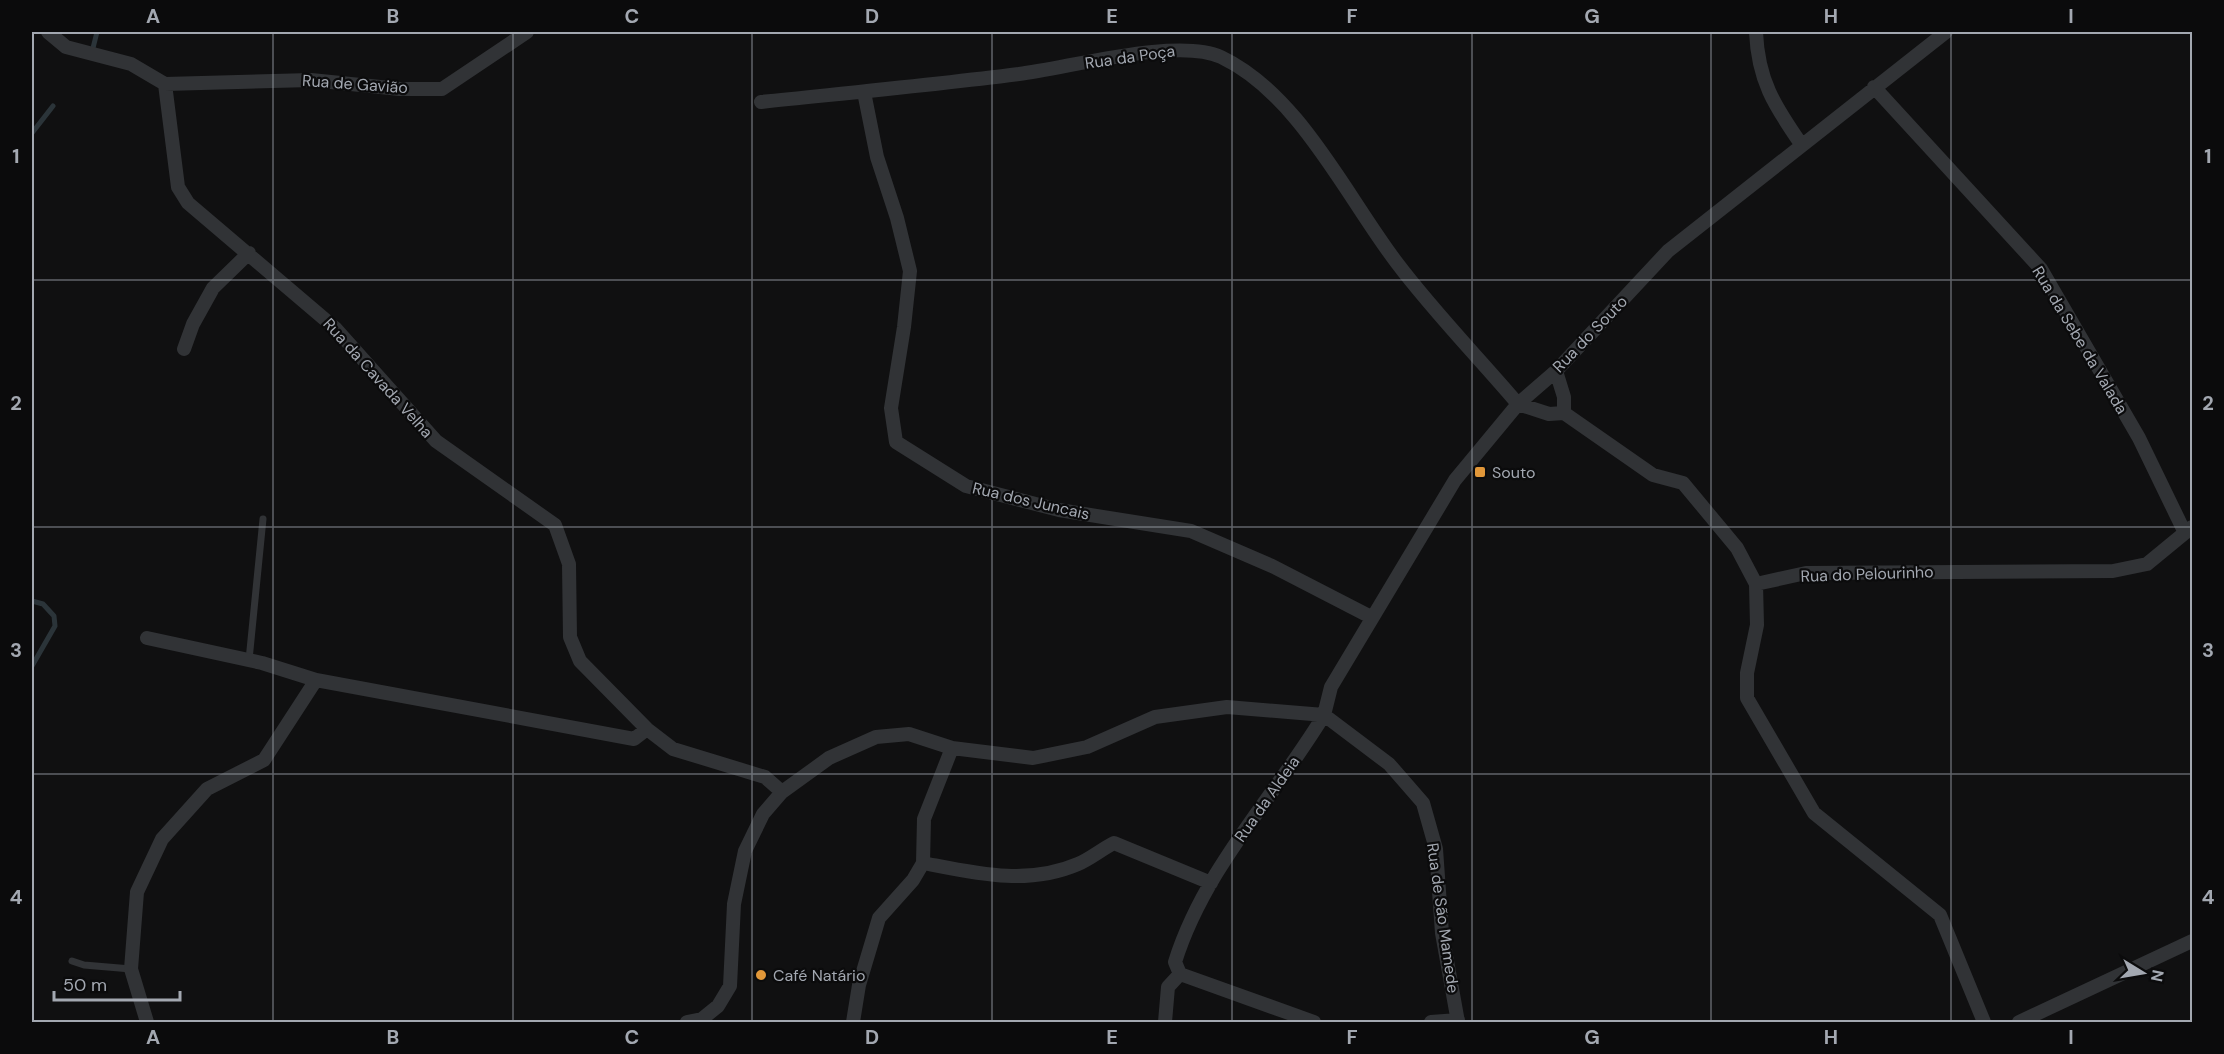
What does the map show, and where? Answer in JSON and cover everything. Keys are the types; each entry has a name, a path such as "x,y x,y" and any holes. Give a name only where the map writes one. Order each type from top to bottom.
{"street":[{"path":"48,32 66,47 131,64 165,84"},
{"name":"Rua de Gavião","path":"165,84 311,80 400,89 442,89 527,32"},
{"path":"1756,32 1757,60 1774,104 1802,144"},
{"name":"Rua do Souto","path":"1324,714 1331,687 1455,480 1518,404 1556,371 1668,251 1946,32"},
{"name":"Rua da Poça","path":"761,102 1020,74 1118,57 1187,49 1220,57 1257,79 1285,103 1398,264 1518,404"},
{"name":"Rua da Cavada Velha","path":"165,84 178,187 188,203 335,328 436,441 555,525 569,564 570,637 579,661 647,729 673,749 765,777 782,792"},
{"name":"Rua da Sebe da Valada","path":"1875,87 2041,269 2139,438 2189,530"},
{"name":"Rua dos Juncais","path":"864,92 877,157 897,218 910,271 891,408 896,442 966,486 1059,510 1191,531 1272,566 1371,617"},
{"path":"184,350 193,324 213,288 249,253"},
{"path":"1556,371 1564,397 1564,413"},
{"path":"1518,404 1549,414 1564,413 1653,475 1683,483 1737,548 1756,584 1757,625 1748,673 1747,698 1814,813 1940,915 1984,1023"},
{"name":"Rua do Pelourinho","path":"1756,584 1806,573 2113,571 2147,564 2189,530"},
{"path":"147,638 249,660 316,680 634,739 647,729"},
{"path":"147,1023 131,969 137,892 162,839 207,789 264,760 316,680"},
{"path":"687,1023 702,1019 718,1006 730,986 734,904 745,851 764,814 782,792 829,758 876,737 909,735 952,748 1033,758 1087,747 1155,717 1227,707 1324,714"},
{"name":"Rua da Aldeia","path":"1180,974 1174,962 1180,944 1211,883 1324,714"},
{"name":"Rua de São Mamede","path":"1324,714 1389,764 1423,802 1436,849 1442,933 1458,1021"},
{"path":"853,1023 859,985 879,918 913,880 923,863 924,819 952,748"},
{"path":"923,863 997,877 1039,875 1078,864 1114,843 1211,883"},
{"path":"2019,1023 2193,941"},
{"path":"1165,1023 1168,987 1180,974 1314,1023"},
{"path":"1431,1023 1458,1021"}],"lane":[{"path":"249,660 263,519"},
{"path":"72,961 84,965 131,969"}],"waterway":[{"path":"93,48 97,32"},
{"path":"32,133 53,106"},
{"path":"32,601 43,604 54,616 55,626 32,666"}],"place":[{"name":"Souto","path":"1480,472"},
{"name":"Café Natário","path":"761,975"}]}
